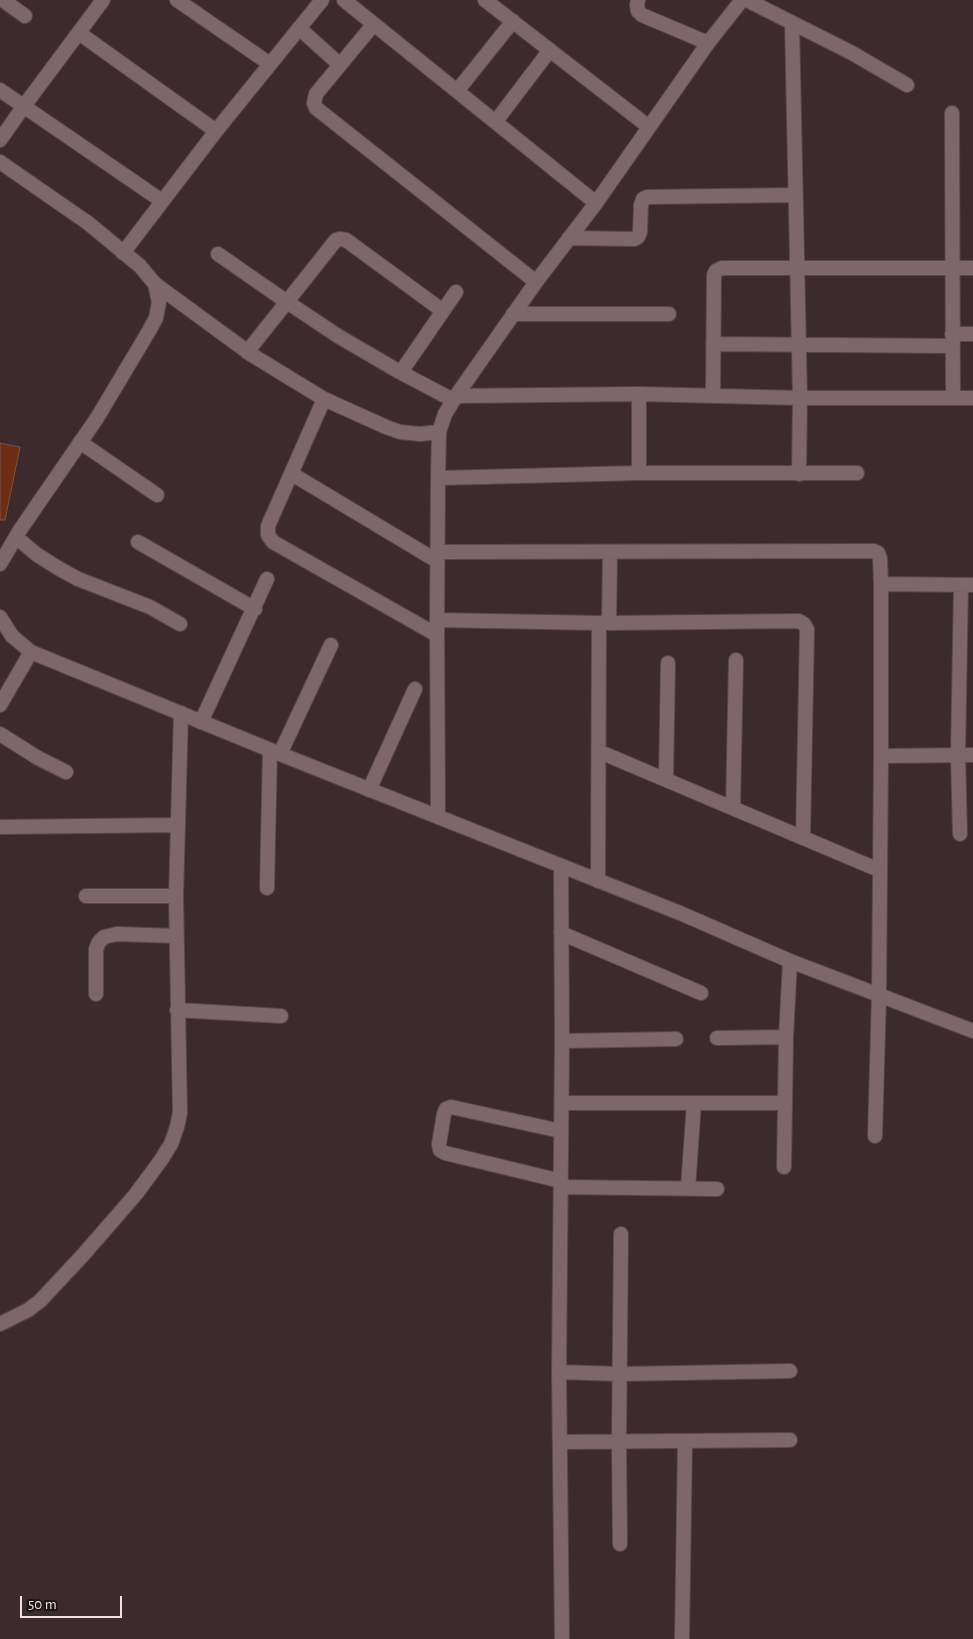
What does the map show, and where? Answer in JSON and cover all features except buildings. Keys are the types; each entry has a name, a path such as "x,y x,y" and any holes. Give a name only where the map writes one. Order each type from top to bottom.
{"street":[{"path":"3,0 25,16"},
{"path":"0,140 103,0"},
{"path":"177,0 270,64"},
{"path":"123,253 216,131 322,0"},
{"path":"344,0 596,203"},
{"path":"485,0 649,127"},
{"path":"638,0 638,11 642,15 708,43"},
{"path":"438,817 436,620 438,478 439,432 445,414 454,398 513,314 596,203 708,43 742,0"},
{"path":"747,0 852,53 907,85"},
{"path":"456,91 513,22"},
{"path":"792,23 800,398 799,474"},
{"path":"374,25 339,64 316,94 314,103 316,108 536,282"},
{"path":"299,28 339,64"},
{"path":"79,33 216,131"},
{"path":"496,121 550,50"},
{"path":"0,90 162,201"},
{"path":"952,113 953,398"},
{"path":"0,162 88,223 140,266 155,284 247,352 324,400 400,432 420,434 439,432"},
{"path":"570,238 634,239 638,237 640,232 641,204 642,200 647,197 796,195"},
{"path":"247,352 336,240 340,239 346,240 443,311"},
{"path":"218,254 338,336 401,372 454,398 639,394 800,398 973,398"},
{"path":"713,395 714,275 716,270 722,268 973,268"},
{"path":"0,564 16,536 106,402 156,318 159,302 155,284"},
{"path":"401,372 456,292"},
{"path":"513,314 669,314"},
{"path":"713,344 952,340 973,334"},
{"path":"639,394 639,474"},
{"path":"324,400 268,526 268,535 273,542 437,635"},
{"path":"80,442 157,495"},
{"path":"292,474 438,557 610,552 874,551 878,553 880,558 881,584 881,756 879,995 875,1136"},
{"path":"438,478 639,474 856,474"},
{"path":"16,536 36,554 78,579 150,607 180,624"},
{"path":"138,542 255,609"},
{"path":"598,881 604,623 610,552"},
{"path":"202,722 267,580"},
{"path":"881,584 967,585 958,755 960,834"},
{"path":"0,618 12,636 31,652 369,790 680,913 790,961 973,1031"},
{"path":"436,620 604,623 799,621 807,629 803,838"},
{"path":"267,888 275,752 331,645"},
{"path":"0,705 31,652"},
{"path":"733,808 736,660"},
{"path":"666,780 668,663"},
{"path":"369,790 416,689"},
{"path":"0,1324 28,1310 52,1290 136,1194 171,1144 180,1113 176,896 181,713"},
{"path":"0,734 38,758 66,772"},
{"path":"600,752 879,870"},
{"path":"881,756 973,755"},
{"path":"0,827 178,826"},
{"path":"561,866 562,1104 559,1372 562,1639"},
{"path":"86,896 176,896"},
{"path":"561,933 701,993"},
{"path":"96,994 96,949 104,937 117,934 176,936"},
{"path":"784,1167 784,1104 790,961"},
{"path":"177,1010 281,1016"},
{"path":"717,1038 786,1037"},
{"path":"562,1041 676,1039"},
{"path":"562,1104 784,1104"},
{"path":"688,1188 694,1104"},
{"path":"561,1131 451,1107 446,1109 444,1114 439,1144 440,1150 445,1153 561,1184 716,1189"},
{"path":"620,1544 621,1234"},
{"path":"559,1372 620,1374 790,1371"},
{"path":"560,1442 790,1440"},
{"path":"682,1639 685,1442"}]}
